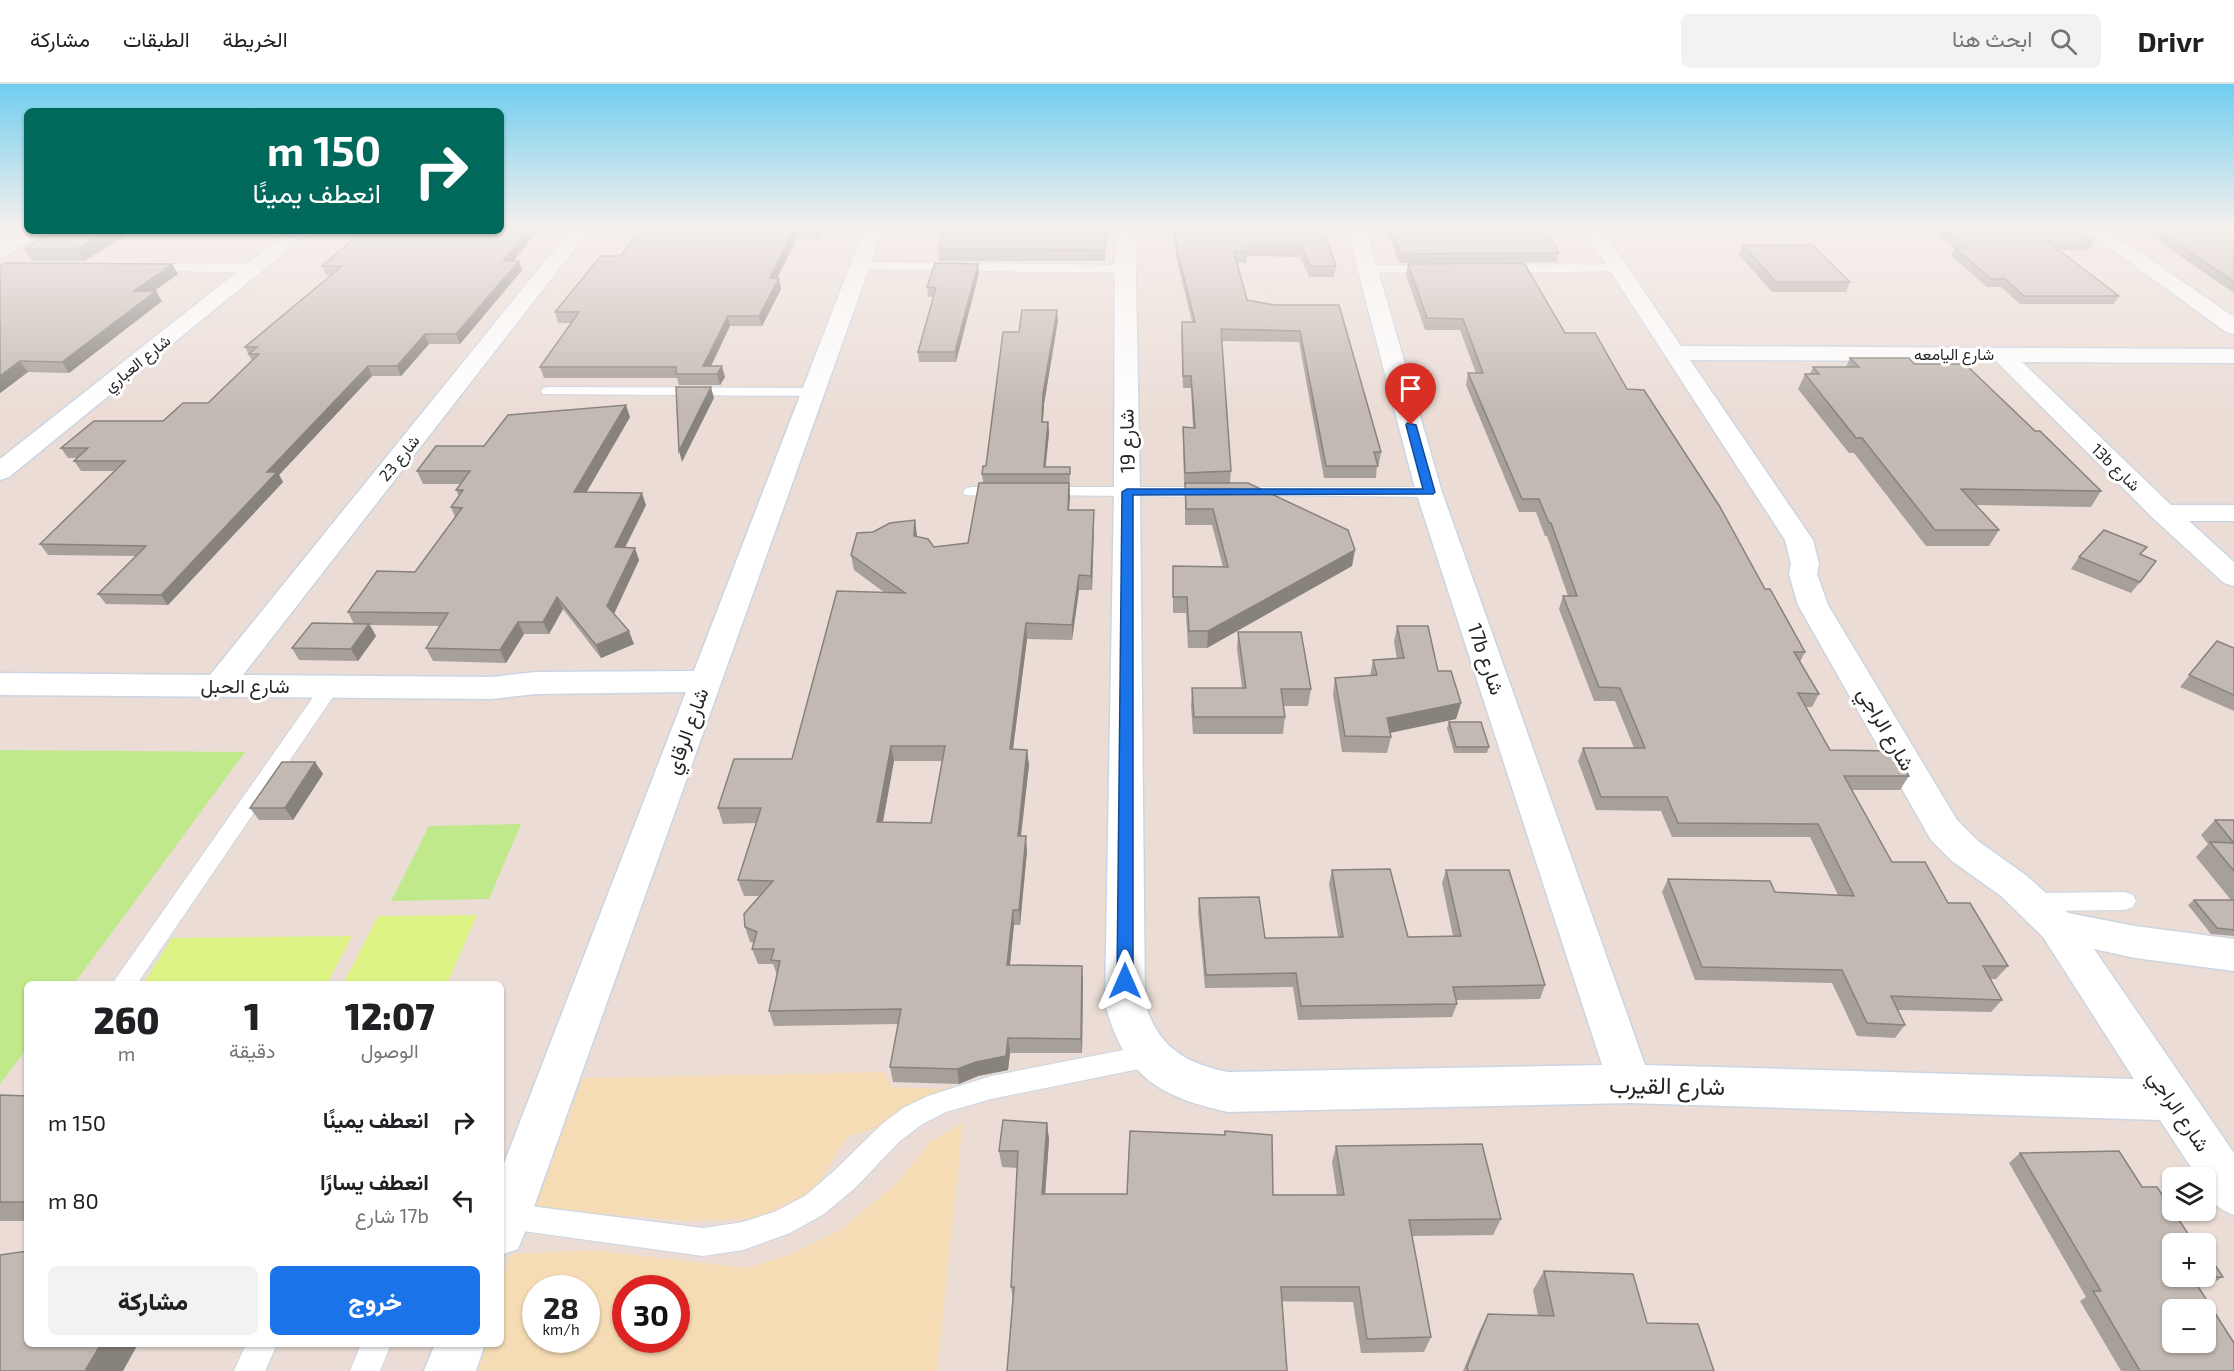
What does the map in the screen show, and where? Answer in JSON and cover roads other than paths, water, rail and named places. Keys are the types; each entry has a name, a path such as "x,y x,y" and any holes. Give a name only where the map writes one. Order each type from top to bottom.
{"street":[{"name":"شارع العباري","path":"0,472 228,289"},
{"name":"شارع 23","path":"218,686 534,289"},
{"name":"شارع الرقاي","path":"504,1225 851,289"},
{"name":"شارع 19","path":"1125,289 1127,492 1125,1004 1129,1023 1137,1040 1158,1063"},
{"name":"17b شارع","path":"1373,289 1429,492 1629,1083"},
{"name":"شارع الراجي","path":"1632,289 1799,540 1805,564 1803,574 1813,605 1944,830 1965,851 2014,886 2044,914 2234,1193"},
{"path":"2179,289 2234,327"},
{"name":"شارع اليامعه","path":"1674,353 2234,356"},
{"name":"13b شارع","path":"2001,354 2164,513 2234,577"},
{"path":"2164,513 2234,513"},
{"name":"شارع الحبل","path":"0,684 490,688 530,694 702,690"},
{"path":"2044,914 2136,942 2234,955"},
{"name":"شارع القيرب","path":"1158,1063 1184,1081 1228,1092 1629,1083 2172,1101"},
{"path":"450,1371 459,1347"}],"lane":[{"path":"548,391 813,392"},
{"path":"970,492 1429,492"},
{"path":"126,981 330,687"},
{"path":"2044,914 2125,901"},
{"path":"504,1225 703,1242 734,1239 765,1231 795,1218 822,1200 892,1130 923,1111 956,1096 991,1087 1158,1063"},
{"path":"249,1371 261,1347"},
{"path":"364,1371 375,1347"}]}
